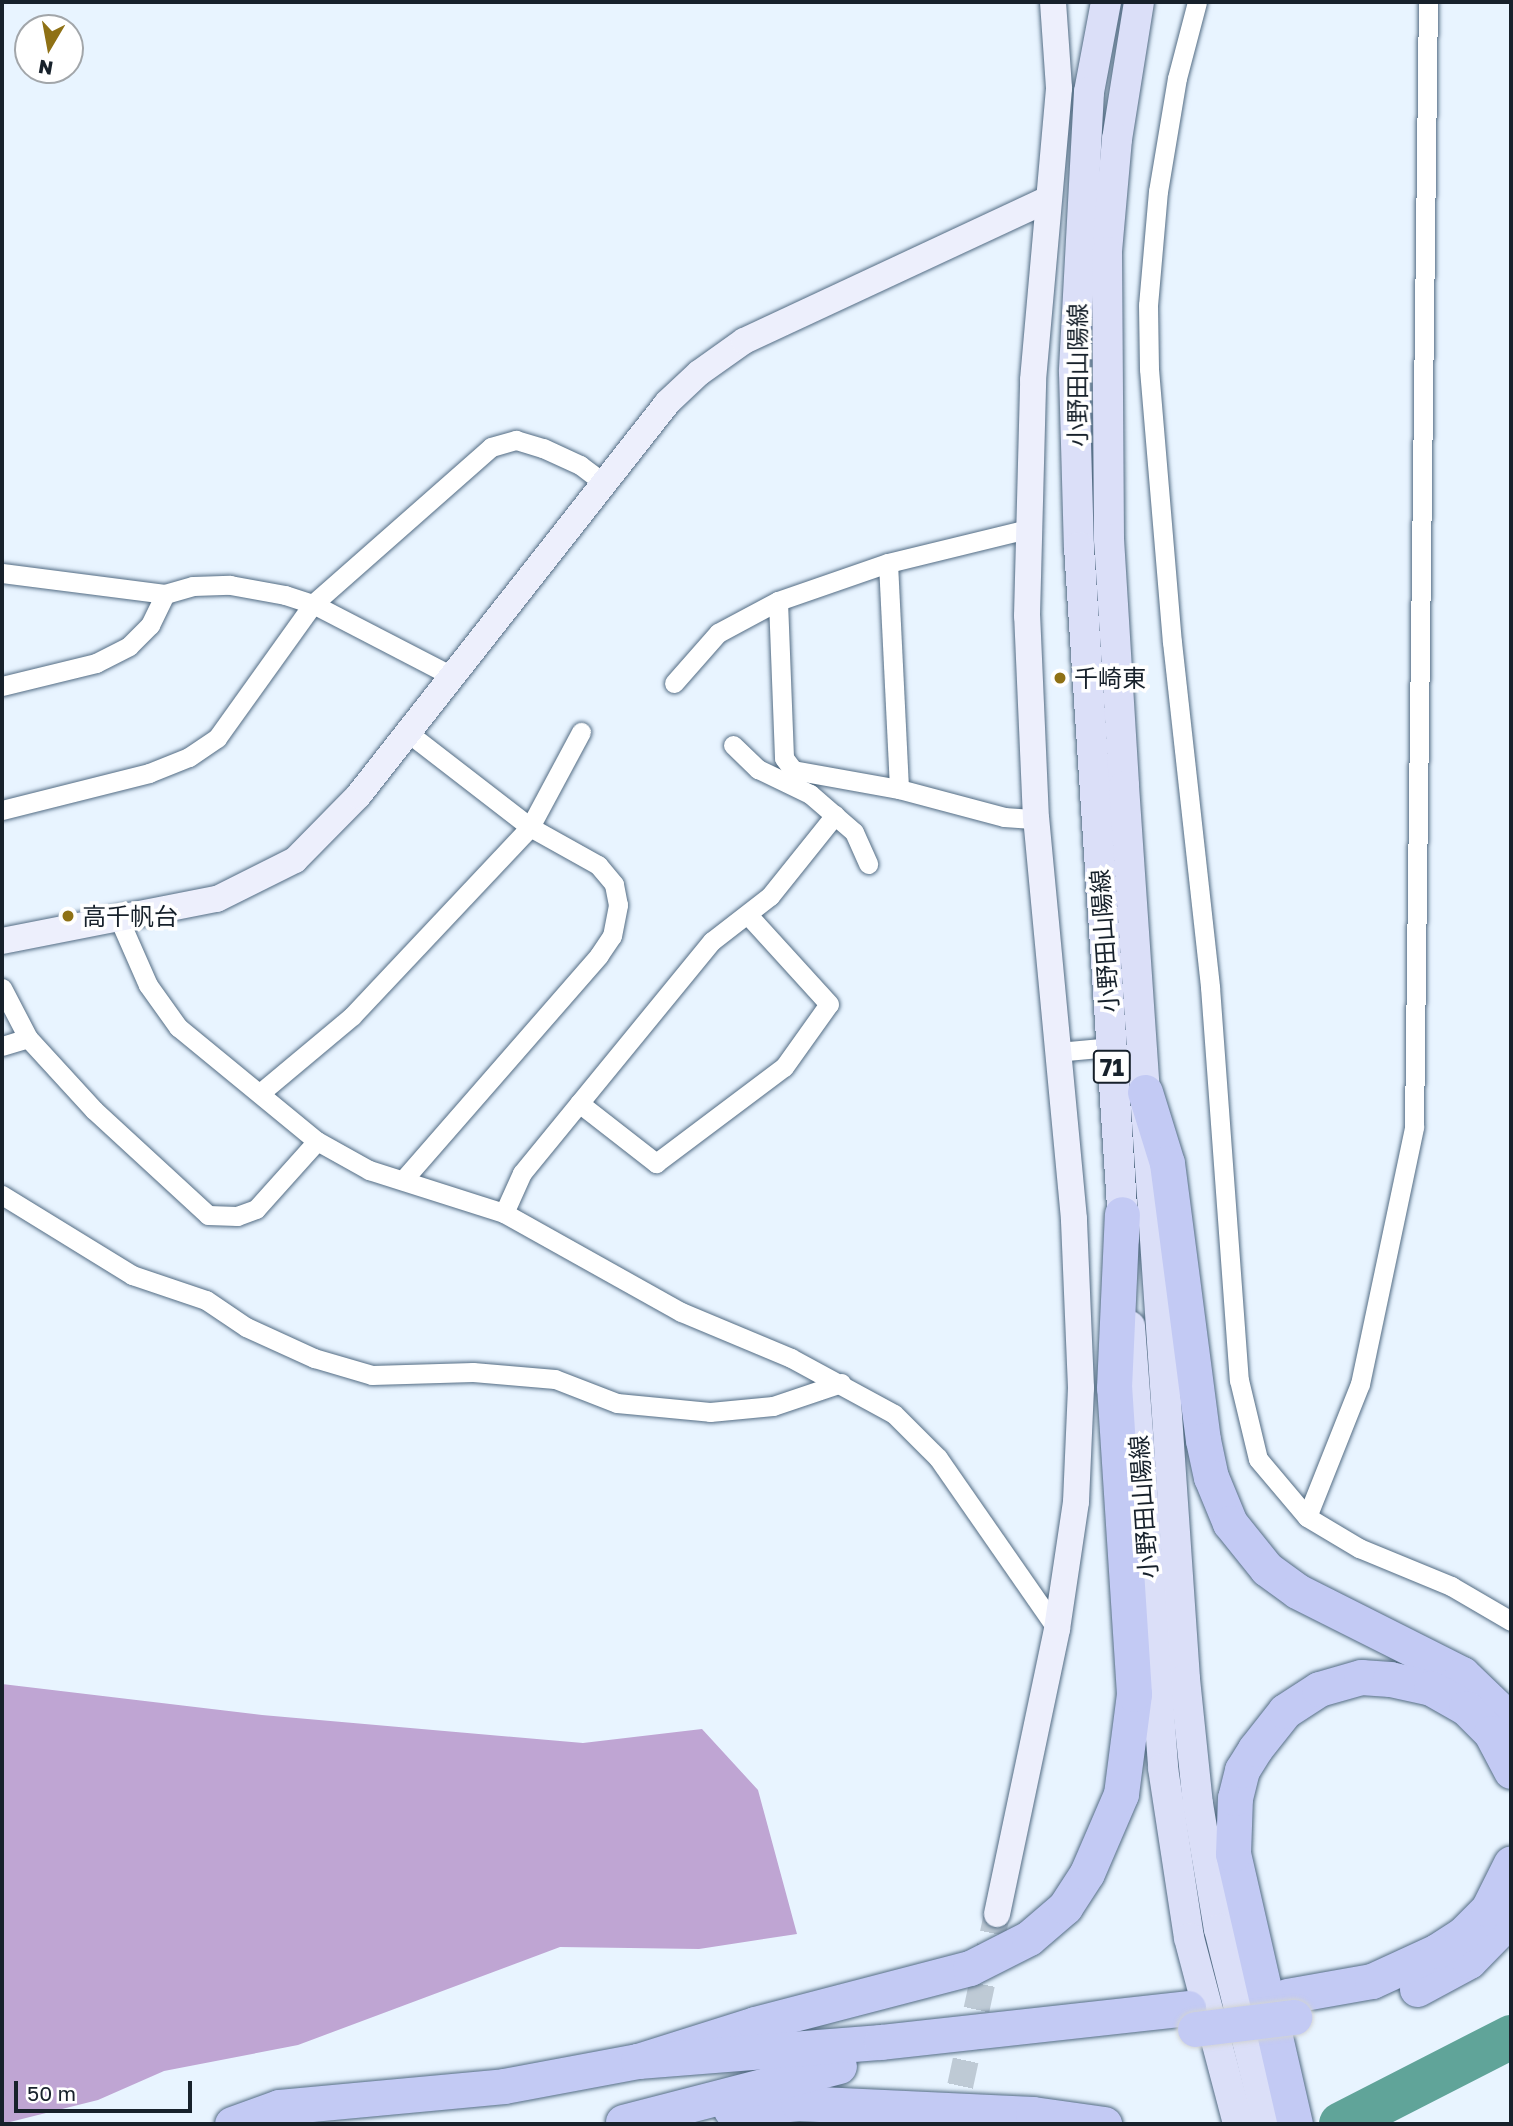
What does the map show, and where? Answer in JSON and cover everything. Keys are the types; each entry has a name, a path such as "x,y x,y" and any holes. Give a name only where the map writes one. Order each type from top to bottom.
{"highway":[{"path":"1145,1092 1167,1164 1206,1452 1230,1523 1267,1569 1297,1591 1462,1674 1511,1721"},
{"path":"638,2061 755,2024 971,1968 1029,1938 1065,1907 1087,1873 1121,1794 1134,1694 1114,1388 1122,1214"},
{"path":"1295,2124 1233,1854 1236,1798 1242,1770 1255,1748 1285,1711 1319,1689 1361,1677 1390,1679 1431,1688 1466,1709 1492,1734 1511,1771"},
{"path":"1291,2006 1372,1980 1437,1951 1462,1935 1488,1909 1511,1863"},
{"path":"610,2123 822,2068 1191,2018 1412,1992 1469,1961 1511,1918"},
{"path":"232,2124 279,2107 504,2086 638,2061 1191,2018"},
{"path":"261,2124 307,2111 391,2098"},
{"path":"610,2123 797,2103 1033,2114 1104,2124"}],"main road":[{"name":"小野田山陽線","path":"1106,2 1089,92 1074,372 1079,547 1122,1214 1163,1768 1189,1938 1238,2124"},
{"name":"小野田山陽線","path":"1139,2 1117,139 1107,252 1105,364 1110,553 1185,1679 1198,1804 1219,1929 1268,2124"}],"street":[{"path":"997,1914 1057,1629 1076,1502 1082,1388 1074,1219 1036,819 1027,529 1047,200 1059,88 1053,2"},
{"path":"1197,2 1166,138 1152,244 1149,305 1152,435 1210,987 1239,1380 1258,1459 1307,1517 1359,1548 1451,1586 1511,1621"},
{"path":"1307,1517 1360,1384 1414,1127 1428,2"},
{"path":"2,941 217,899 295,860 324,835 667,403 699,373 744,341 1047,200"},
{"path":"2,810 149,773 189,757 217,738 313,604 491,447 516,440 543,448 580,465 604,483"},
{"path":"674,683 718,633 778,601 888,563 1027,529"},
{"path":"888,563 900,789"},
{"path":"2,573 165,594 193,586 230,585 313,604 450,675"},
{"path":"2,686 96,663 129,646 150,625 165,594"},
{"path":"778,601 784,758 793,769 900,789 1004,817 1036,819"},
{"path":"402,1180 612,936 618,905 614,884 598,865 530,827 407,732"},
{"path":"260,1093 352,1016 530,827 581,732"},
{"path":"733,745 758,769 810,794 854,832 868,864"},
{"path":"504,1213 522,1173 712,941 770,896 835,816"},
{"path":"579,1103 656,1163 784,1066 828,1003 748,915"},
{"path":"119,919 148,985 178,1027 317,1141 369,1170 504,1213 681,1312 841,1383 894,1414 938,1458 1057,1629"},
{"path":"2,988 28,1038 94,1110 208,1215 237,1216 256,1209 317,1141"},
{"path":"2,1046 28,1038"},
{"path":"1057,1052 1111,1047"},
{"path":"2,1195 132,1275 206,1300 246,1327 314,1358 373,1375 473,1372 555,1379 617,1403 710,1412 773,1406 841,1383"}],"shaded area":[{"path":"2,1684 262,1715 583,1743 702,1729 758,1790 797,1934 699,1949 560,1947 298,2045 164,2071 98,2100 2,2124"}],"waterway":[{"path":"1341,2124 1511,2037"}],"tunnel":[{"path":"952,2124 997,1914"}],"place":[{"name":"千崎東","path":"1060,678"},
{"name":"高千帆台","path":"68,916"}]}
